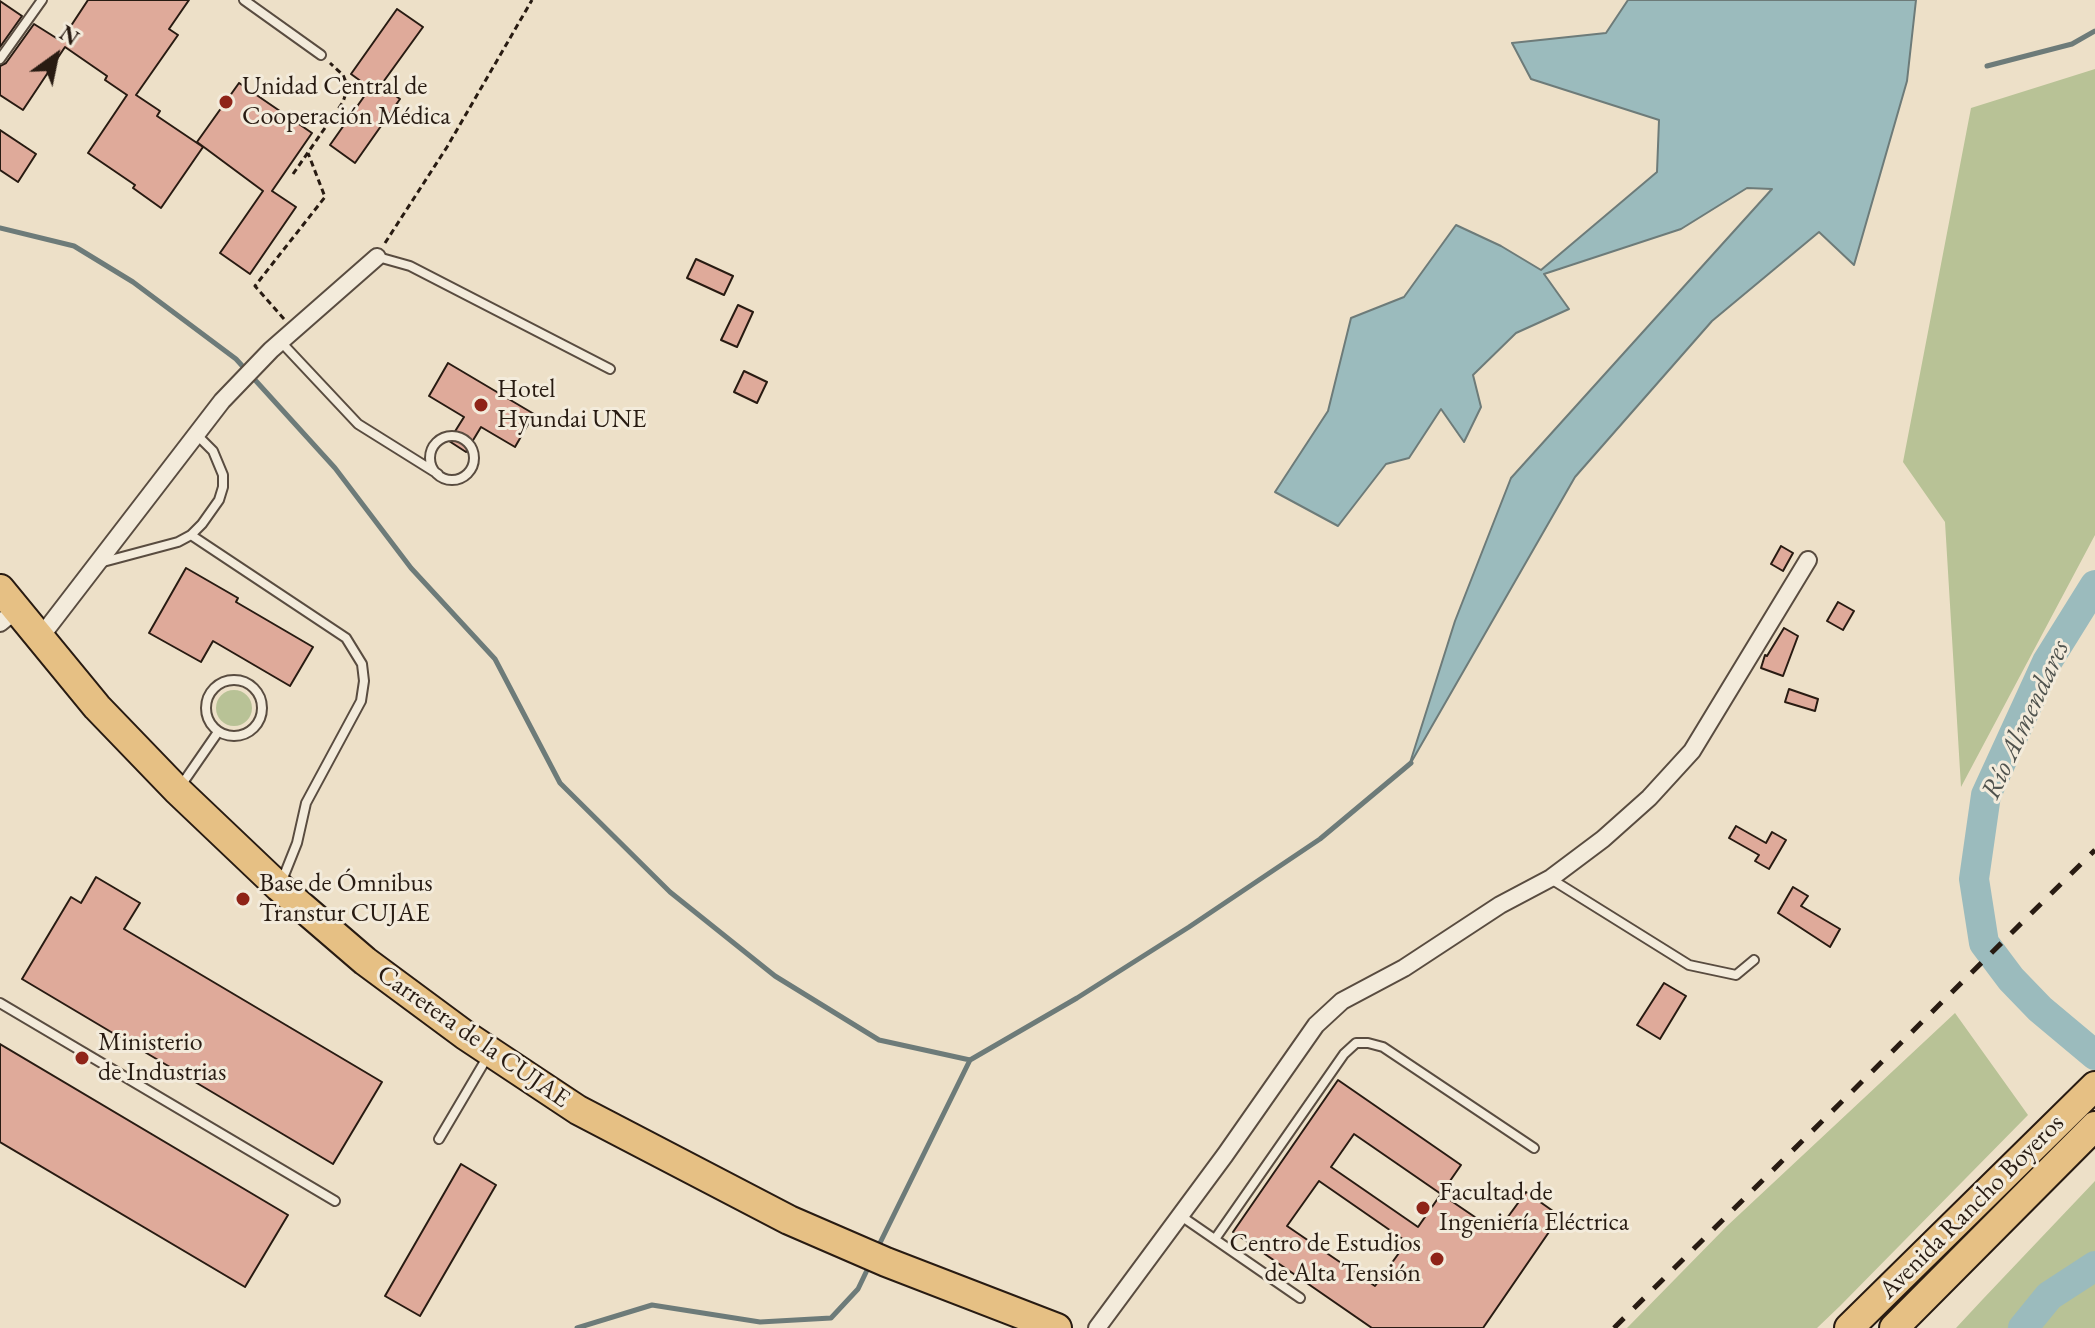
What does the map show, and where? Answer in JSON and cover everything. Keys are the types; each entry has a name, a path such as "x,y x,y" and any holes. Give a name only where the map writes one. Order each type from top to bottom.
{"highway":[{"name":"Carretera de la CUJAE","path":"5,607 39,639 97,707 177,790 279,887 365,961 491,1052 578,1110 679,1164 838,1242 1057,1328"},
{"name":"Avenida Rancho Boyeros","path":"1849,1328 2095,1086"},
{"name":"Avenida Rancho Boyeros","path":"1894,1328 2095,1126"}],"street":[{"path":"39,639 195,433 260,360 377,257"},
{"path":"1097,1328 1316,1025 1342,1001 1404,968 1500,905 1551,878 1603,839 1649,798 1692,751 1808,560"}],"lane":[{"path":"0,59 42,0"},
{"path":"244,0 321,55"},
{"path":"377,257 410,266 610,369"},
{"path":"281,341 358,424 438,474 443,477 457,479 468,473 474,453 466,440 451,436 438,441 431,455 431,462 438,474"},
{"path":"98,563 191,535 219,500 223,475 213,451 195,433"},
{"path":"191,535 346,638 362,664 364,681 361,701 306,803 297,843 279,887"},
{"path":"235,679 252,686 262,702 259,721 254,728 237,736 218,732 207,718 205,708 210,691 217,684 235,679"},
{"path":"177,790 218,732"},
{"path":"1551,878 1689,965 1736,975 1754,960"},
{"path":"0,1003 335,1201"},
{"path":"1215,1239 1344,1054 1356,1043 1383,1047 1534,1148"},
{"path":"439,1139 491,1052"},
{"path":"1180,1215 1300,1298"}],"path":[{"path":"377,257 447,147 532,0"},
{"path":"293,174 343,102 348,87 343,75 321,55"},
{"path":"294,330 255,286 325,197 308,153"}],"green space":[{"path":"2095,69 2095,535 1961,787 1945,522 1903,462 1971,108"},
{"path":"234,690 247,695 252,708 247,721 234,726 221,721 216,708 221,695"},
{"path":"1955,1013 2028,1115 1840,1306 1817,1328 1627,1328 1727,1226"},
{"path":"2095,1181 2095,1328 1956,1328 1983,1299"}],"water":[{"path":"1628,0 1916,0 1907,81 1854,265 1819,232 1712,321 1575,477 1409,766 1455,621 1511,478 1772,189 1747,188 1681,229 1544,274 1569,309 1516,333 1473,375 1481,407 1464,442 1441,409 1409,458 1386,464 1338,526 1275,492 1328,411 1351,318 1404,297 1456,225 1501,246 1541,270 1657,172 1659,120 1531,79 1512,43 1606,33"}],"building":[{"path":"88,0 189,0 169,29 178,35 136,95 160,111 157,116 203,147 161,208 133,188 135,185 88,153 127,95 105,80 107,76 65,47 23,110 0,95 0,66 6,63 34,24 61,41"},
{"path":"0,1 22,16 0,47"},
{"path":"397,9 423,27 381,85 400,99 355,163 330,145 370,88 351,74"},
{"path":"239,83 312,133 272,191 296,207 250,274 220,253 263,191 197,142"},
{"path":"0,130 36,154 18,182 0,170"},
{"path":"696,259 733,276 724,295 687,278"},
{"path":"738,305 753,312 737,347 721,340"},
{"name":"Hotel Hyundai UNE","path":"448,363 534,414 515,447 481,427 466,452 449,441 464,417 429,396"},
{"path":"744,371 767,382 757,403 734,392"},
{"path":"1781,546 1793,553 1783,571 1771,564"},
{"path":"186,568 238,598 236,602 313,647 290,686 213,641 201,662 149,633"},
{"path":"1838,602 1854,611 1843,630 1827,621"},
{"path":"1784,628 1798,636 1783,676 1761,668 1765,655"},
{"path":"1789,689 1818,699 1815,711 1785,702"},
{"path":"1736,826 1766,843 1772,832 1786,840 1769,869 1755,861 1759,855 1729,838"},
{"path":"96,877 140,903 124,929 382,1082 333,1164 22,979 71,897 81,903"},
{"path":"1793,887 1808,896 1801,906 1840,929 1830,947 1778,913"},
{"path":"1664,983 1686,996 1660,1039 1637,1025"},
{"path":"0,1044 288,1215 245,1287 0,1142"},
{"path":"1338,1080 1461,1165 1441,1194 1497,1232 1526,1192 1560,1216 1483,1328 1372,1328 1233,1232","holes":["1354,1134 1441,1194 1418,1227 1331,1167","1319,1181 1407,1242 1375,1286 1287,1226"]},
{"path":"461,1164 496,1185 420,1316 385,1296"}],"waterway":[{"path":"1987,66 2072,44 2095,31"},
{"path":"0,228 74,246 133,282 236,359 335,468 411,568 495,659 560,783 670,892 775,976 879,1040 970,1060"},
{"name":"Río Almendares","path":"2095,585 2047,662 1986,795 1974,879 1984,943 2011,979 2040,1009 2095,1055"},
{"path":"878,1247 970,1060 1077,998 1320,839 1411,763"},
{"path":"577,1328 652,1305 760,1322 831,1318 858,1289 870,1264"},
{"name":"Río Almendares","path":"2023,1328 2049,1296 2095,1266"}],"railway":[{"path":"1614,1328 2095,850"}],"place":[{"name":"Unidad Central de Cooperación Médica","path":"226,102"},
{"name":"Hotel Hyundai UNE","path":"481,405"},
{"name":"Base de Ómnibus Transtur CUJAE","path":"243,899"},
{"name":"Ministerio de Industrias","path":"82,1058"},
{"name":"Facultad de Ingeniería Eléctrica","path":"1423,1208"},
{"name":"Centro de Estudios de Alta Tensión","path":"1437,1259"}]}
